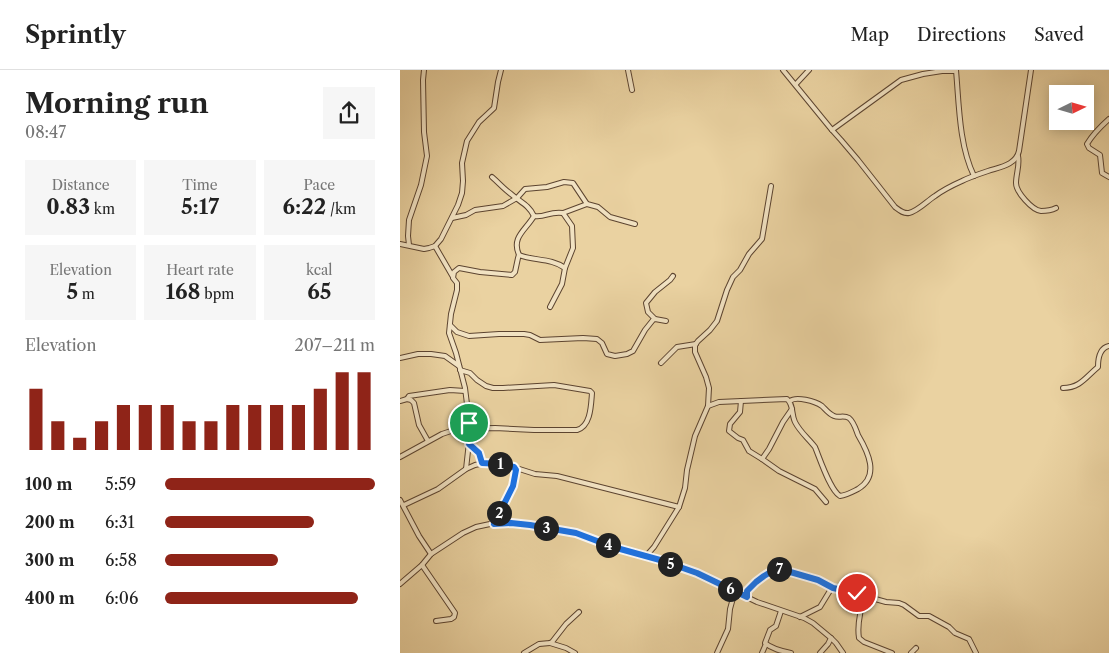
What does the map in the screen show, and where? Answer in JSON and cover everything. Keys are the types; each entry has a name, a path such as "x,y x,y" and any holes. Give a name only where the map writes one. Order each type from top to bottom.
{"street":[{"path":"409,245 409,220 421,185 428,156 424,132 424,70"},
{"path":"400,244 424,249 434,246 441,239 462,193 462,163 467,141 479,122 494,108 501,70"},
{"path":"628,70 632,90"},
{"path":"783,70 895,207 904,213 914,211 942,191 962,181 1005,166 1018,156"},
{"path":"796,84 809,70"},
{"path":"832,130 901,80 923,74 956,70 965,148 974,176"},
{"path":"1030,70 1016,182 1018,191 1035,209 1039,211 1056,208"},
{"path":"1109,119 1093,134 1086,144 1100,155 1102,173 1109,177"},
{"path":"492,178 529,207 536,218 551,212 563,213 587,204 598,207 610,217 635,224"},
{"path":"452,218 466,215 475,210 503,206 517,198 525,189 564,182 573,183 587,204"},
{"path":"646,556 654,547 679,507 685,488 695,436 708,406 709,388 695,352 696,344 717,321 733,278 762,239 771,186"},
{"path":"550,307 562,284 574,241 572,226 563,213"},
{"path":"453,278 456,270 459,268 512,275 515,272 519,255 518,238 534,216"},
{"path":"434,246 457,283 449,334 454,345 465,391 469,428 466,469"},
{"path":"519,255 551,262 565,268"},
{"path":"666,321 655,319 648,312 646,303 673,276"},
{"path":"450,325 457,332 470,336 524,334 530,335 537,340 583,338 597,340 602,343 607,354 615,356 627,354 633,350 645,330 655,319"},
{"path":"661,363 677,348 696,344"},
{"path":"1062,388 1074,387 1080,384 1098,366 1101,352 1105,347 1109,346"},
{"path":"400,358 418,354 445,356 459,368 470,373 486,386 493,388 558,385 592,393 591,407 585,425 577,430 457,429 449,431 400,456"},
{"path":"400,401 408,399 409,396 450,390 465,391"},
{"path":"408,399 414,403 419,425 428,442"},
{"path":"708,406 719,402 786,399 790,401 797,399 816,402 832,416 844,416 850,419 863,442 869,460 871,472 865,484 847,495 838,495 830,484 815,447 796,424 790,401"},
{"path":"741,401 740,412 730,424 729,431 743,440 749,450 770,466 816,489 826,502"},
{"path":"762,460 792,409"},
{"path":"469,444 479,453 482,463"},
{"path":"404,505 438,489 466,469 482,463 515,467 533,474 557,476 679,507"},
{"path":"494,524 514,482 515,467"},
{"path":"400,500 418,536 432,554"},
{"path":"400,584 432,554 463,533 476,527 511,523 530,525 576,533 613,547 697,573 747,597 814,623 832,638 843,653"},
{"path":"422,565 455,613 451,619 436,621"},
{"path":"747,597 747,591 751,586 764,576 780,569 818,580 833,588 904,605 919,616 929,616 955,633 969,639 976,653"},
{"path":"800,617 820,607 833,588"},
{"path":"716,653 728,629 730,609 735,591"},
{"path":"862,595 858,623 859,638 864,642 892,653"},
{"path":"762,653 766,644 766,638 770,630 776,626 781,610"},
{"path":"550,643 578,612"},
{"path":"820,653 832,638"},
{"path":"524,653 539,644 550,643 572,650 575,653"},
{"path":"766,644 791,653"},
{"path":"911,653 916,648"}],"route":[{"path":"469,423 469,444 479,453 482,463 515,467 516,470 513,486 494,524 530,525 576,533 613,547 697,573 747,597 747,591 751,586 774,570 780,569 822,581 833,588 857,593"}]}
